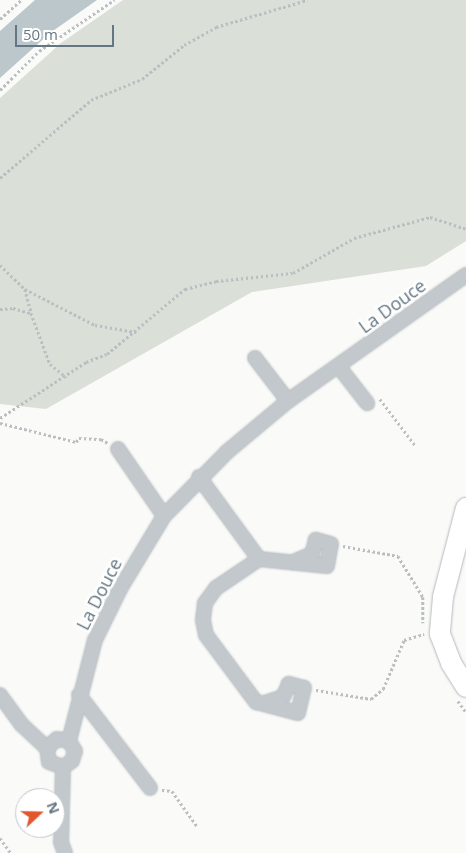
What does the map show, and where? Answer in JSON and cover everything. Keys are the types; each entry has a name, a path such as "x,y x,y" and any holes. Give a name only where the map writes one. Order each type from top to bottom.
{"street":[{"name":"La Douce","path":"69,741 79,695 95,640 120,589 164,516 199,477 288,401 339,367 466,275"},
{"path":"255,358 288,401"},
{"path":"339,367 367,403"},
{"path":"118,449 164,516"},
{"path":"199,477 260,559"},
{"path":"466,508 443,597 440,634 451,663 466,687"},
{"path":"265,703 283,697 288,684 304,688 298,713 256,702 206,636 204,620 205,603 216,588 260,559 327,566 331,544 316,540 312,554 293,562"},
{"path":"0,695 22,725 47,748 49,762 63,767"},
{"path":"79,695 150,788"},
{"path":"47,748 57,739 69,741 74,751 72,761 63,767"},
{"path":"63,767 61,842 65,853"}],"path":[{"path":"0,19 21,0"},
{"path":"0,90 40,51 114,0"},
{"path":"0,178 91,100 142,79 160,62 208,31 307,0"},
{"path":"0,418 136,332 185,289 216,281 293,273 354,238 430,217 466,229"},
{"path":"0,265 25,289 95,325 136,332"},
{"path":"25,289 31,312 50,364 66,377"},
{"path":"0,309 13,308 31,312"},
{"path":"367,403 381,399 415,446"},
{"path":"0,424 76,442 79,438 101,439 118,449"},
{"path":"331,544 398,556 423,597"},
{"path":"304,688 371,699 383,689 404,640 424,634"},
{"path":"150,788 172,791 197,826"},
{"path":"0,838 11,853"}],"shaded area":[{"path":"35,0 97,0 50,33 0,78 0,31"},
{"path":"123,0 466,0 466,241 426,266 252,292 46,409 0,404 0,98 61,43"}]}
